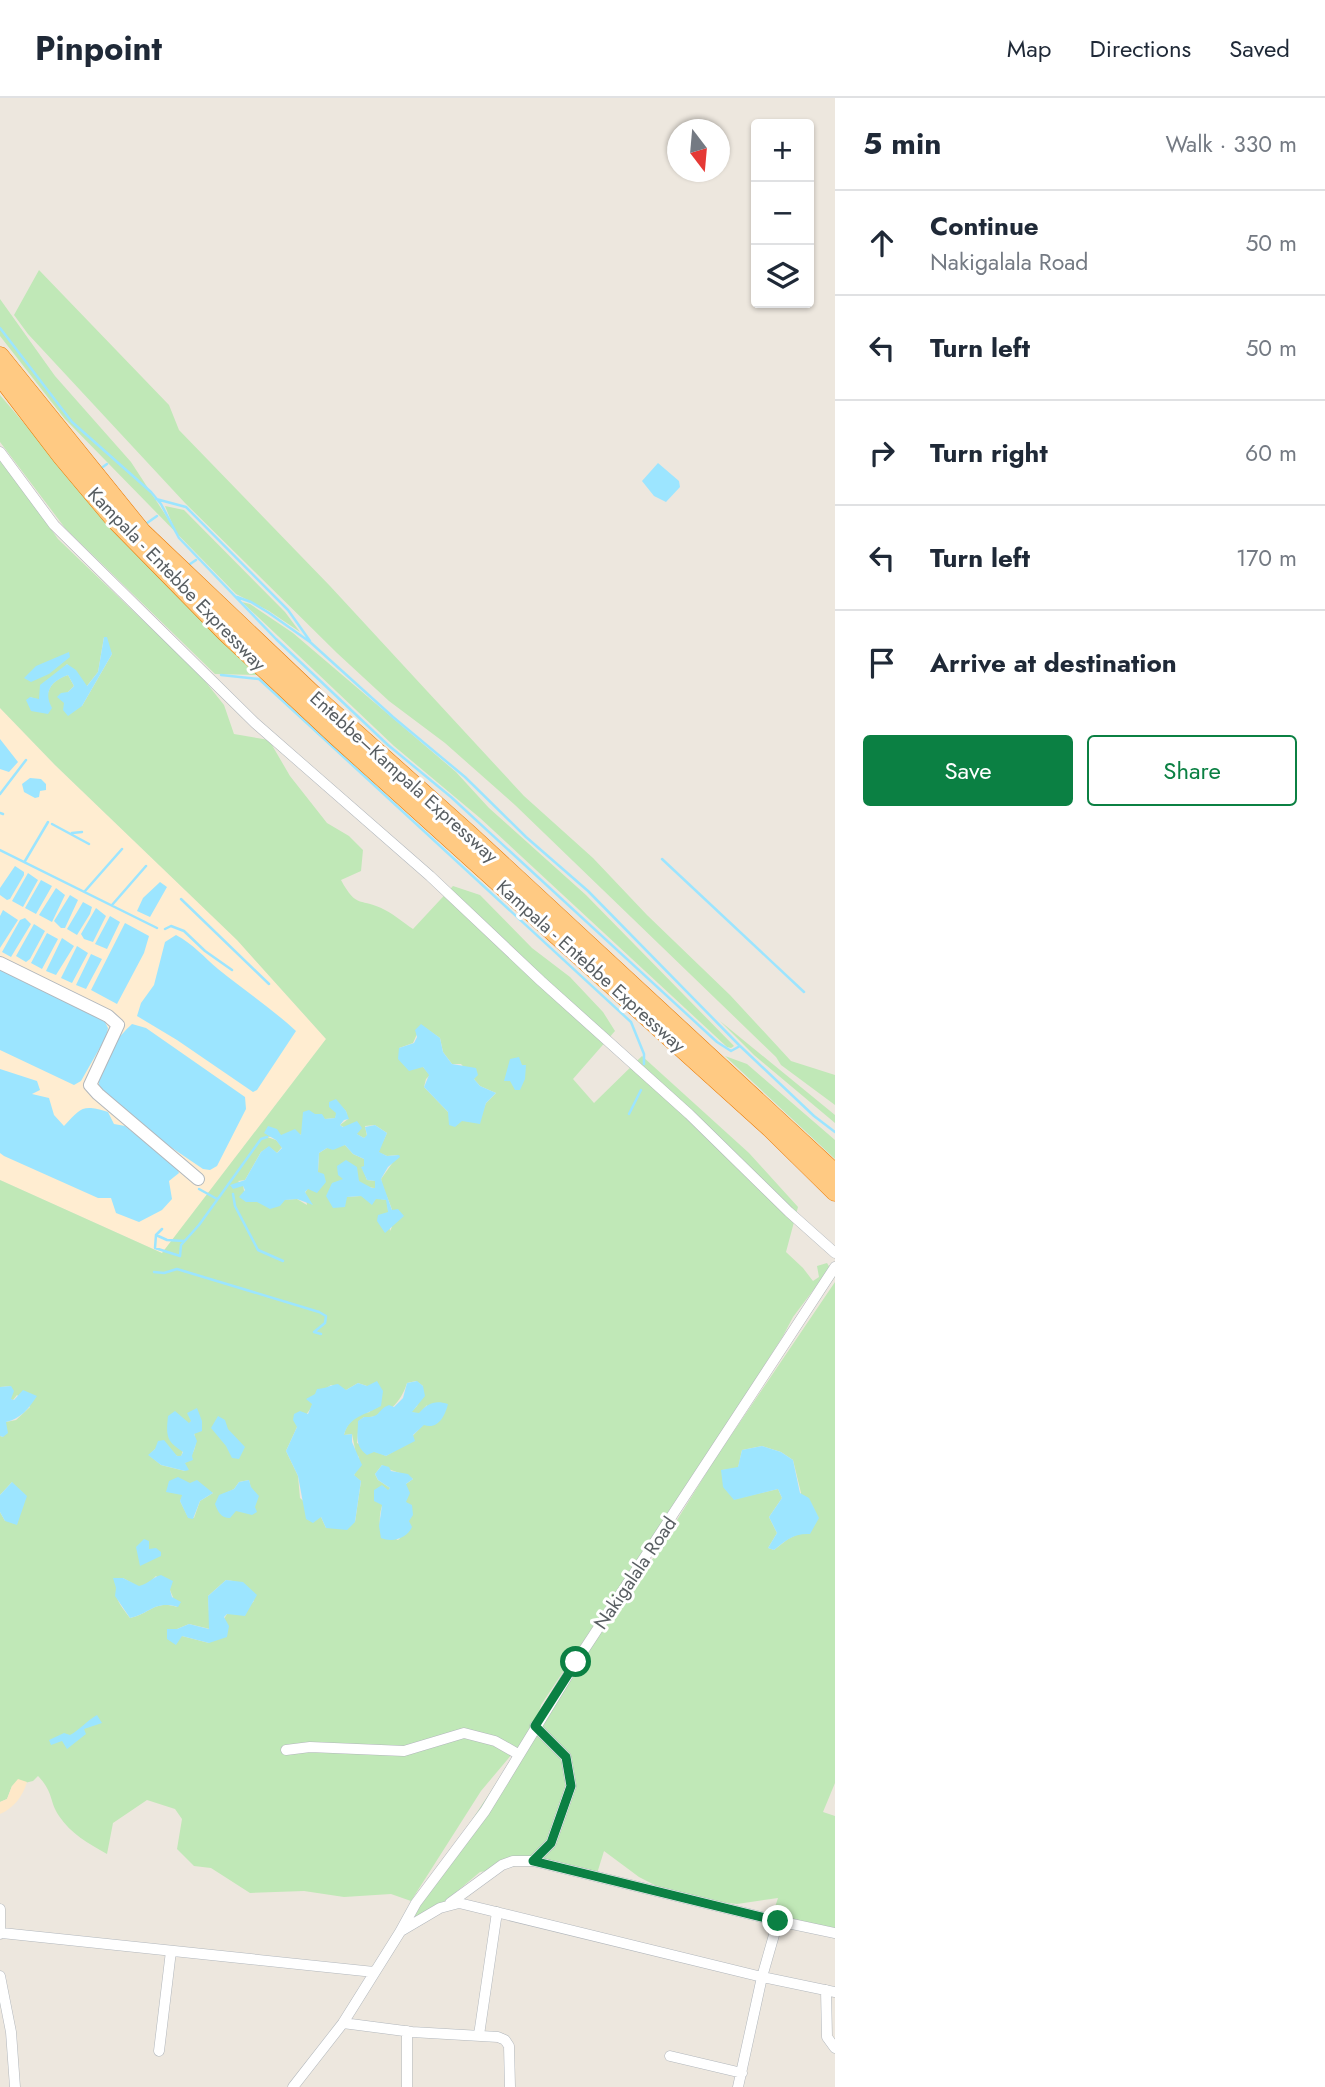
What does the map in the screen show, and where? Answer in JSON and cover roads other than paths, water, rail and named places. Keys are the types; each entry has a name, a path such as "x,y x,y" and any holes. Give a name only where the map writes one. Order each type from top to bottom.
{"highway":[{"name":"Entebbe–Kampala Expressway","path":"0,356 152,542 321,702 469,834 835,1172"},
{"name":"Kampala - Entebbe Expressway","path":"0,376 48,440 114,519 226,633 356,755 762,1121 835,1192"}],"street":[{"path":"0,452 54,526 255,723 430,876 541,981 689,1114 835,1253"},
{"path":"0,963 108,1016 118,1025 90,1085 198,1179"},
{"name":"Nakigalala Road","path":"293,2087 343,2023 416,1903 485,1811 535,1726 835,1267"},
{"path":"533,1861 551,1843 571,1786 566,1757 535,1726"},
{"path":"286,1750 310,1747 404,1751 464,1733 495,1741 518,1754"},
{"path":"400,1932 450,1904 502,1865 513,1861 533,1861 835,1933"},
{"path":"450,1904 459,1903 762,1977 831,1991 827,2036 835,2048"},
{"path":"0,1909 1,1933 374,1972"},
{"path":"479,2035 497,1912"},
{"path":"738,2087 762,1977 778,1921"},
{"path":"159,2051 171,1951"},
{"path":"0,1976 11,2032 15,2087"},
{"path":"343,2023 407,2031 498,2037 505,2040 509,2046 510,2087"},
{"path":"407,2031 407,2087"},
{"path":"670,2056 742,2073"}],"water":[{"path":"658,463 679,481 680,487 666,502 654,496 642,481"},
{"path":"104,637 107,637 112,654 82,706 68,716 63,710 64,703 57,697 74,686 68,675 57,680 50,688 48,697 52,708 48,714 31,711 26,700 30,697 39,699 40,685 67,664 76,670 87,686 98,672"},
{"path":"69,652 70,657 49,674 31,682 24,678 36,666"},
{"path":"0,739 18,762 9,772 0,769"},
{"path":"30,778 41,779 46,784 46,790 40,791 39,797 35,798 24,792 22,784"},
{"path":"15,866 24,872 24,875 7,900 0,895 0,888"},
{"path":"28,873 38,880 23,907 12,901"},
{"path":"41,880 52,886 36,914 25,908"},
{"path":"160,882 167,887 150,917 137,911 143,898"},
{"path":"56,888 65,895 52,922 39,915"},
{"path":"70,895 78,900 65,928 61,928 54,921"},
{"path":"83,902 92,907 77,935 67,929"},
{"path":"96,908 106,916 93,942 84,939 81,934"},
{"path":"3,910 18,920 0,948 0,916"},
{"path":"110,916 120,922 107,949 95,944"},
{"path":"25,918 31,924 11,957 2,952 20,920"},
{"path":"125,923 149,936 144,953 117,1004 91,990"},
{"path":"34,924 45,931 26,962 16,956"},
{"path":"47,933 58,939 42,969 31,963"},
{"path":"176,935 296,1031 257,1090 253,1092 137,1016 141,1003 154,985 165,942"},
{"path":"62,938 74,946 56,975 46,971"},
{"path":"77,946 88,953 72,983 61,978"},
{"path":"91,954 102,959 86,989 76,985"},
{"path":"0,966 103,1018 108,1028 106,1037 81,1081 74,1085 0,1050"},
{"path":"132,1024 146,1028 245,1097 246,1109 217,1166 210,1170 203,1169 150,1133 100,1089 103,1062 113,1045"},
{"path":"421,1024 440,1038 443,1052 452,1064 476,1068 478,1075 474,1079 480,1086 496,1093 486,1103 480,1124 462,1121 455,1127 449,1125 448,1112 424,1087 429,1075 423,1067 409,1071 398,1059 399,1048 414,1043 417,1037 415,1030"},
{"path":"519,1057 522,1065 526,1065 525,1079 520,1090 515,1090 510,1081 504,1081 510,1059"},
{"path":"0,1069 37,1081 40,1090 32,1094 49,1098 54,1115 64,1126 83,1109 93,1108 108,1112 114,1124 125,1126 177,1168 179,1173 169,1181 172,1199 162,1210 139,1222 116,1213 111,1198 98,1198 0,1153"},
{"path":"336,1099 349,1119 340,1125 343,1127 357,1121 362,1128 357,1134 364,1138 367,1135 365,1127 375,1125 387,1133 379,1152 400,1157 388,1167 381,1179 392,1210 398,1209 404,1216 385,1233 377,1221 378,1215 388,1212 386,1200 376,1199 372,1205 361,1196 347,1197 345,1207 333,1208 326,1196 332,1183 343,1179 338,1175 337,1166 346,1160 357,1167 359,1181 375,1188 375,1181 367,1180 361,1167 364,1166 364,1159 353,1154 345,1145 333,1150 327,1148 319,1153 318,1172 324,1174 326,1182 317,1193 308,1189 305,1192 313,1205 297,1199 285,1200 280,1206 270,1209 257,1202 246,1202 239,1197 245,1190 243,1186 233,1189 230,1185 245,1180 261,1152 269,1146 277,1153 282,1148 276,1140 264,1133 268,1126 277,1129 281,1135 295,1129 301,1135 303,1112 309,1110 322,1114 325,1119 335,1118 336,1113 329,1107 329,1102"},
{"path":"377,1381 383,1391 381,1406 354,1420 344,1435 352,1434 352,1442 362,1465 354,1475 361,1481 355,1522 347,1530 326,1528 321,1517 313,1523 306,1519 298,1476 286,1451 297,1427 293,1420 294,1414 300,1411 308,1414 312,1404 306,1399 315,1394 317,1389 338,1384 346,1390 358,1383 367,1386"},
{"path":"417,1381 423,1386 425,1396 412,1412 419,1413 432,1403 439,1402 448,1404 443,1417 433,1426 424,1425 413,1435 415,1441 386,1456 374,1452 367,1455 358,1444 358,1421 376,1415 389,1405 394,1407 403,1398 407,1383"},
{"path":"11,1386 14,1391 11,1399 14,1400 23,1390 37,1396 20,1416 6,1422 8,1433 3,1437 0,1436 0,1387"},
{"path":"197,1408 202,1421 202,1431 194,1434 197,1441 193,1460 185,1463 189,1470 161,1465 148,1455 155,1449 158,1441 164,1440 177,1456 181,1456 183,1452 173,1445 168,1437 168,1416 175,1411 189,1423 191,1421 187,1413"},
{"path":"218,1416 225,1420 228,1429 245,1447 239,1459 232,1458 211,1428"},
{"path":"762,1446 781,1452 793,1460 800,1493 809,1498 819,1518 810,1534 794,1536 774,1550 768,1548 777,1533 769,1517 782,1498 778,1489 734,1500 723,1487 721,1470 738,1467 742,1450"},
{"path":"382,1465 389,1467 391,1471 408,1474 413,1479 406,1484 410,1493 406,1502 412,1505 413,1515 409,1521 412,1527 407,1534 395,1540 381,1538 379,1526 382,1505 374,1501 374,1490 382,1485 388,1490 390,1488 378,1480 375,1474"},
{"path":"178,1477 190,1483 197,1480 213,1493 200,1501 193,1519 188,1518 180,1501 182,1495 166,1492 169,1481"},
{"path":"249,1480 259,1496 255,1507 257,1512 252,1515 236,1511 230,1518 222,1516 215,1504 219,1495 234,1489 239,1482"},
{"path":"12,1482 27,1496 17,1525 5,1521 0,1512 0,1495"},
{"path":"144,1539 149,1541 149,1549 156,1548 161,1552 161,1556 140,1566 136,1547"},
{"path":"161,1575 173,1581 170,1590 172,1597 181,1602 178,1607 158,1606 130,1618 115,1596 113,1578 123,1578 139,1586"},
{"path":"226,1580 243,1582 257,1595 245,1616 227,1614 224,1617 229,1626 227,1637 209,1643 182,1636 176,1645 167,1639 167,1629 177,1629 189,1624 209,1629 208,1596"},
{"path":"97,1715 102,1723 84,1729 86,1734 67,1749 62,1741 51,1745 49,1740 64,1733 70,1735"}],"waterway":[{"path":"0,328 72,422 151,492 161,504 179,538 276,639 388,745 451,797 717,1042 731,1051 740,1046"},
{"path":"100,469 107,464"},
{"path":"156,499 186,507 288,610 310,641"},
{"path":"147,523 157,516"},
{"path":"190,564 196,560"},
{"path":"237,597 269,613 310,642 465,777 526,837 588,891 739,1045 814,1116 835,1132"},
{"path":"221,675 259,679 631,1022 644,1054 644,1064"},
{"path":"0,794 26,760"},
{"path":"25,861 48,822"},
{"path":"52,824 89,844"},
{"path":"72,833 82,832"},
{"path":"85,891 122,849"},
{"path":"0,850 157,928"},
{"path":"662,859 804,992"},
{"path":"112,905 146,866"},
{"path":"181,899 269,984"},
{"path":"165,929 171,926 184,931 205,951 232,970"},
{"path":"629,1114 641,1090"},
{"path":"156,1235 155,1248 180,1256 181,1245 199,1225 261,1139 267,1137"},
{"path":"199,1189 217,1199"},
{"path":"233,1194 235,1206 258,1250 283,1261"},
{"path":"162,1229 156,1235 167,1240 184,1241"},
{"path":"154,1272 164,1273 177,1269 319,1312 326,1316 325,1323 314,1332 321,1334"}]}
